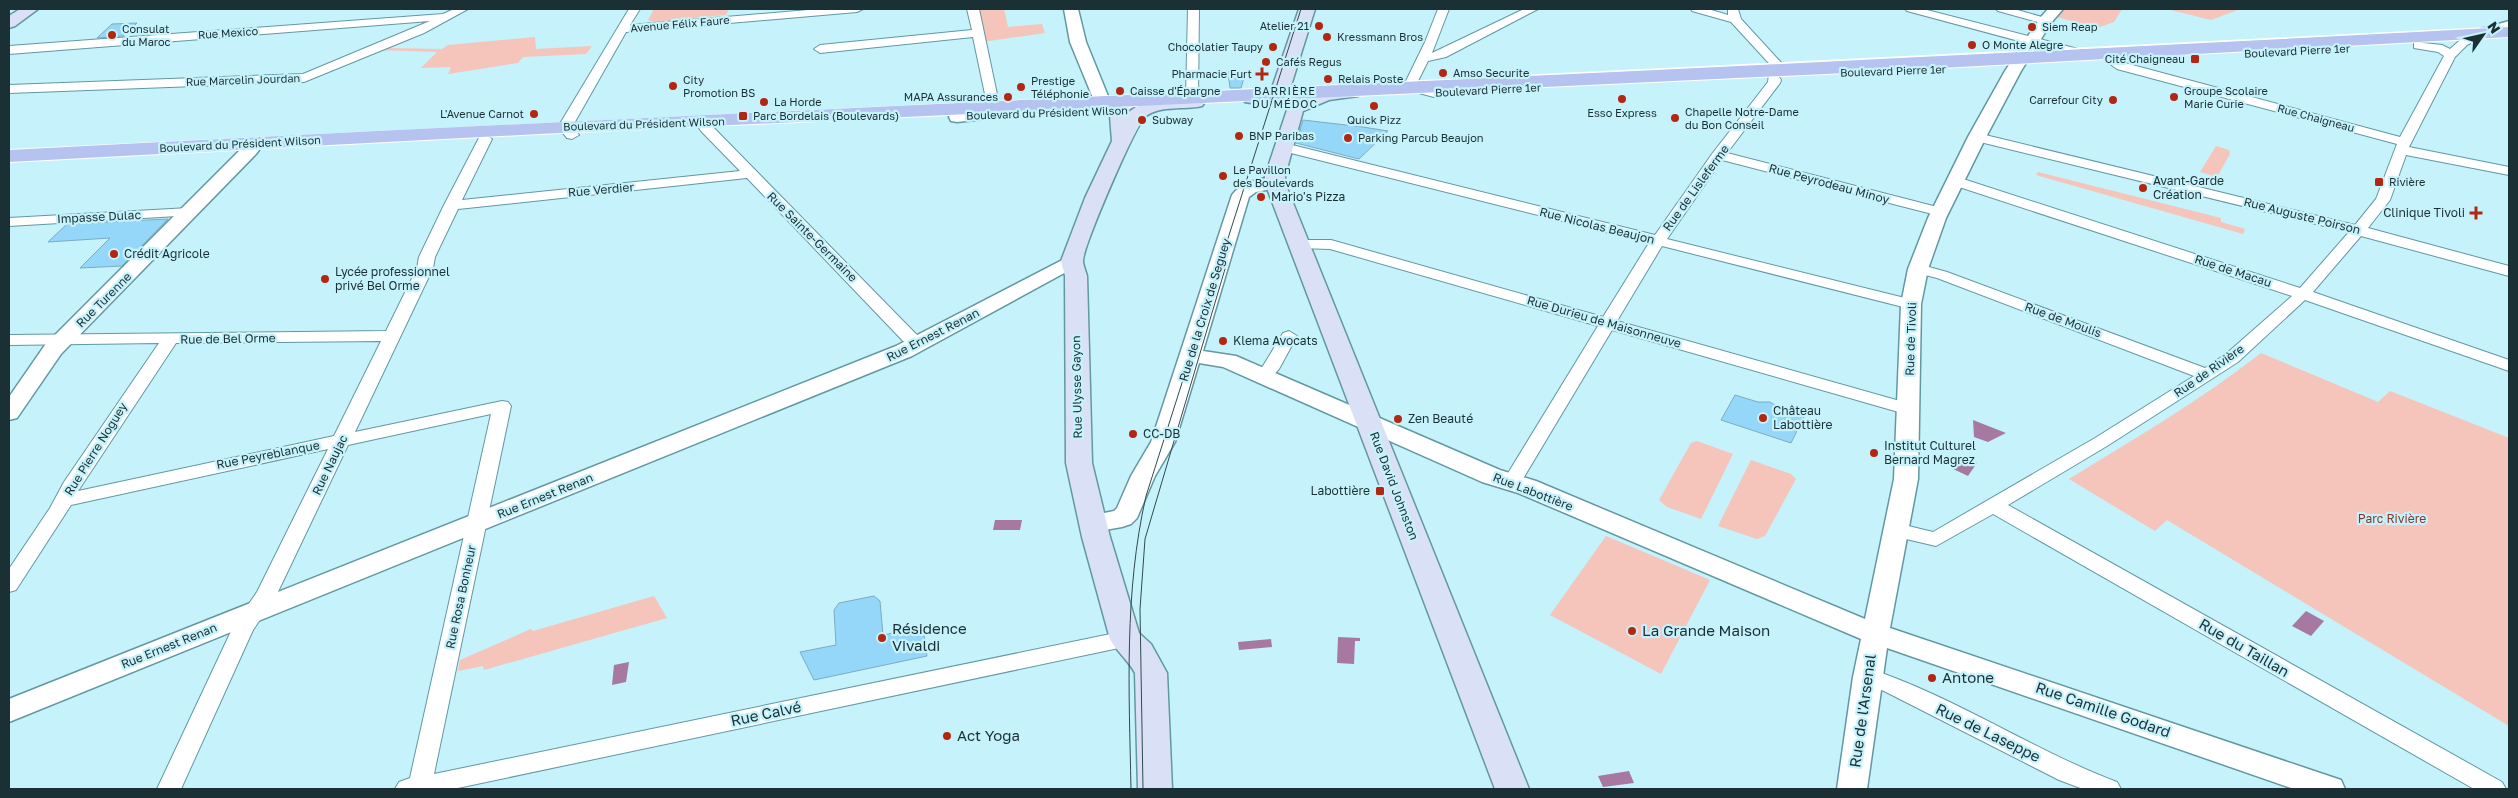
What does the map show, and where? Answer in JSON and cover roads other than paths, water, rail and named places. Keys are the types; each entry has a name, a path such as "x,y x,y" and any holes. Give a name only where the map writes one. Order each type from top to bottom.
{"main road":[{"path":"9,23 30,9"},
{"path":"1275,182 1284,147 1290,101 1307,9"},
{"name":"Boulevard Pierre 1er","path":"1290,101 1777,73 2024,54 2082,54 2509,32"},
{"name":"Boulevard Pierre 1er","path":"2024,54 2043,64 2418,45 2457,49 2509,41"},
{"name":"Boulevard Pierre 1er","path":"1290,101 1384,87 1777,73"},
{"path":"1290,101 1384,87"},
{"name":"Boulevard du Président Wilson","path":"9,156 382,136 706,128 957,117 1192,97 1290,101"},
{"name":"Boulevard du Président Wilson","path":"9,162 485,139 569,131 990,108 1109,105 1146,109 1290,101"},
{"path":"1109,105 1120,119 1122,141"},
{"name":"Rue Ulysse Gayon","path":"1125,638 1093,524 1079,463 1076,276 1072,261 1095,198 1135,114 1146,109"},
{"name":"Rue David Johnston","path":"1275,182 1512,789"},
{"path":"1125,638 1140,652 1151,673 1155,789"}],"street":[{"name":"Rue Marcelin Jourdan","path":"9,89 304,78 385,46 462,9"},
{"path":"569,131 621,29 634,9"},
{"name":"Avenue Félix Faure","path":"621,29 857,9"},
{"path":"973,9 992,99 990,108"},
{"path":"1071,9 1078,42 1109,105"},
{"path":"1192,97 1193,9"},
{"path":"1434,93 1414,86 1412,81 1443,9"},
{"path":"1423,58 1442,54 1532,9"},
{"path":"1696,9 1734,14 1777,73"},
{"path":"1911,9 2024,54"},
{"path":"2002,9 2046,21"},
{"name":"Rue de Tivoli","path":"1875,633 1906,479 1911,304 1918,269 1940,212 1977,137 2024,54 2056,9"},
{"name":"Rue Mexico","path":"9,50 446,18"},
{"path":"2457,49 2483,33 2509,25"},
{"path":"2483,33 2509,41"},
{"path":"820,49 977,34"},
{"name":"Rue de Rivière","path":"1896,530 1936,539 2101,442 2232,358 2302,294 2360,230 2383,200 2403,146 2457,49"},
{"name":"Rue Chaigneau","path":"2112,61 2121,66 2403,146 2509,171"},
{"name":"Rue de Lisleferme","path":"1511,483 1658,241 1719,155 1774,83 1777,73"},
{"name":"Rue Sainte-Germaine","path":"706,128 909,337 920,344"},
{"path":"250,150 283,144 382,136"},
{"name":"Rue Auguste Poirson","path":"1977,137 2360,230 2509,270"},
{"name":"Rue Naujac","path":"169,789 244,627 266,596 427,263 427,256 451,205 485,139"},
{"name":"Rue Nicolas Beaujon","path":"1284,147 1911,304"},
{"name":"Rue Turenne","path":"9,413 63,340 250,150"},
{"name":"Rue Peyrodeau Minoy","path":"1719,155 1940,212"},
{"name":"Rue Verdier","path":"451,205 750,174"},
{"name":"Rue de Macau","path":"1955,181 2302,294 2509,366"},
{"name":"Rue de la Croix de Seguey","path":"1093,524 1122,518 1128,512 1143,476 1164,442 1241,195 1250,188 1275,182"},
{"name":"Impasse Dulac","path":"9,222 189,212"},
{"name":"Rue Durieu de Maisonneuve","path":"1299,244 1331,245 1908,409"},
{"name":"Rue Ernest Renan","path":"9,711 920,344 1072,261"},
{"name":"Rue de Moulis","path":"1918,269 1942,275 2206,375"},
{"name":"Rue de Bel Orme","path":"9,340 170,340 392,336"},
{"path":"1262,376 1270,369 1289,336"},
{"name":"Rue Pierre Noguey","path":"9,585 64,500 70,486 170,340"},
{"name":"Rue Labottière","path":"1190,354 1228,361 1511,483 1527,487 1875,633"},
{"name":"Rue Peyreblanque","path":"64,500 502,406"},
{"name":"Rue Rosa Bonheur","path":"417,788 502,406"},
{"name":"Rue du Taillan","path":"1994,506 2494,789"},
{"name":"Rue de l'Arsenal","path":"1852,789 1875,633"},
{"name":"Rue Camille Godard","path":"1875,633 2330,789"},
{"name":"Rue Calvé","path":"417,788 1125,638"},
{"name":"Rue de Laseppe","path":"1867,677 1892,685 2067,773 2109,789"}],"tram line":[{"path":"1131,789 1129,678 1131,605 1139,532 1146,496 1301,9"},
{"path":"1143,789 1140,609 1145,539 1225,269"}],"place":[{"name":"Atelier 21","path":"1319,26"},
{"name":"Siem Reap","path":"2032,27"},
{"name":"Consulat du Maroc","path":"112,35"},
{"name":"Kressmann Bros","path":"1327,37"},
{"name":"O Monte Alegre","path":"1972,45"},
{"name":"Chocolatier Taupy","path":"1273,47"},
{"name":"Cité Chaigneau","path":"2195,59"},
{"name":"Cafés Regus","path":"1266,62"},
{"name":"Amso Securite","path":"1443,73"},
{"name":"Pharmacie Furt","path":"1262,74"},
{"name":"Relais Poste","path":"1328,79"},
{"name":"City Promotion BS","path":"673,86"},
{"name":"Prestige Téléphonie","path":"1021,87"},
{"name":"Caisse d'Épargne","path":"1120,91"},
{"name":"MAPA Assurances","path":"1008,97"},
{"name":"Groupe Scolaire Marie Curie","path":"2174,97"},
{"name":"Esso Express","path":"1622,99"},
{"name":"Carrefour City","path":"2113,100"},
{"name":"La Horde","path":"764,102"},
{"name":"Quick Pizz","path":"1374,106"},
{"name":"L'Avenue Carnot","path":"534,114"},
{"name":"Parc Bordelais (Boulevards)","path":"743,116"},
{"name":"Chapelle Notre-Dame du Bon Conseil","path":"1675,118"},
{"name":"Subway","path":"1142,120"},
{"name":"BNP Paribas","path":"1239,136"},
{"name":"Parking Parcub Beaujon","path":"1348,138"},
{"name":"Le Pavillon des Boulevards","path":"1223,176"},
{"name":"Rivière","path":"2379,182"},
{"name":"Avant-Garde Création","path":"2143,188"},
{"name":"Mario's Pizza","path":"1261,197"},
{"name":"Clinique Tivoli","path":"2476,213"},
{"name":"Crédit Agricole","path":"114,254"},
{"name":"Lycée professionnel privé Bel Orme","path":"325,279"},
{"name":"Klema Avocats","path":"1223,341"},
{"name":"Château Labottière","path":"1763,418"},
{"name":"Zen Beauté","path":"1398,419"},
{"name":"CC-DB","path":"1133,434"},
{"name":"Institut Culturel Bernard Magrez","path":"1874,453"},
{"name":"Labottière","path":"1380,491"},
{"name":"La Grande Maison","path":"1632,631"},
{"name":"Résidence Vivaldi","path":"882,638"},
{"name":"Antone","path":"1932,678"},
{"name":"Act Yoga","path":"947,736"}],"district":[{"name":"BARRIÈRE DU MÉDOC","path":"1285,97"}],"park label":[{"name":"Parc Rivière","path":"2392,519"}]}
